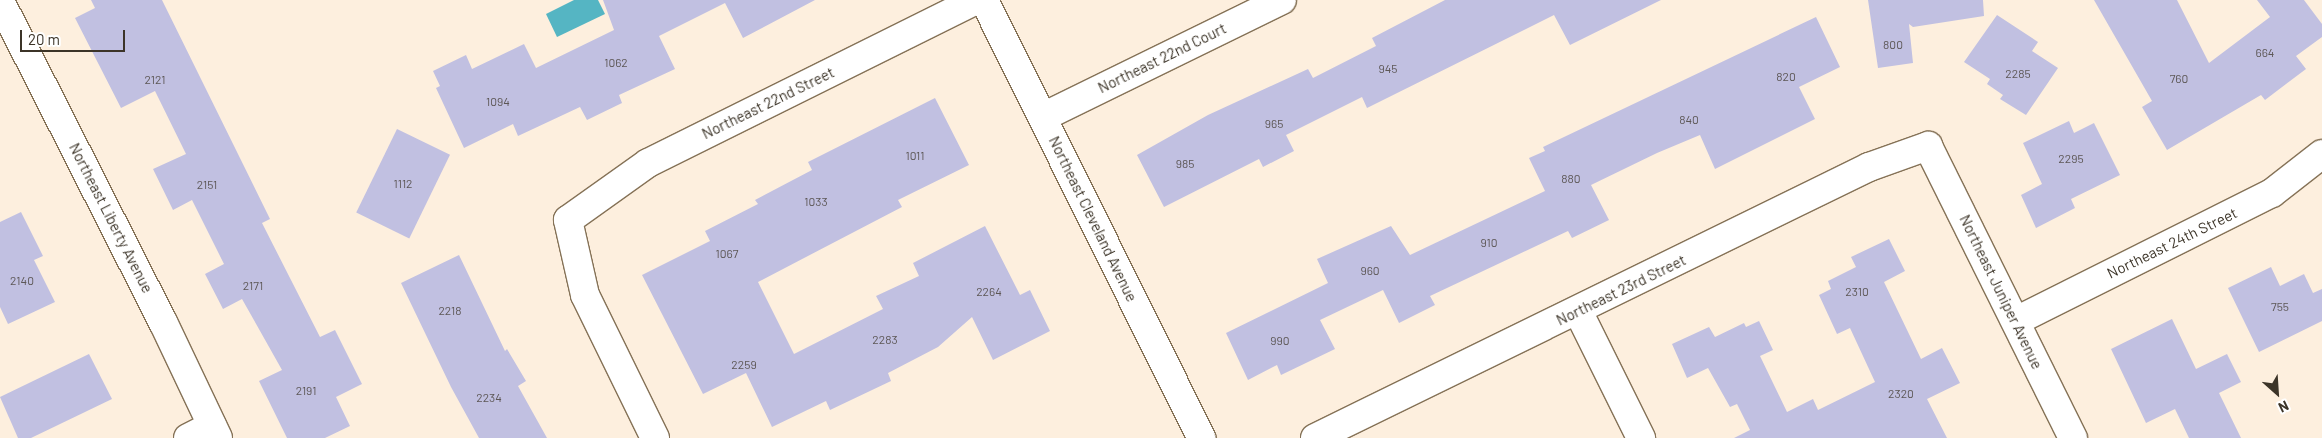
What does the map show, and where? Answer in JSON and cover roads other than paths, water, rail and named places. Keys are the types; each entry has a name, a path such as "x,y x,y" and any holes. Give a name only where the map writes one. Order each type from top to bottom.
{"street":[{"name":"Northeast Liberty Avenue","path":"0,0 164,322 215,432"},
{"name":"Northeast 22nd Street","path":"655,438 585,295 568,220 648,163 976,0"},
{"name":"Northeast Cleveland Avenue","path":"984,0 1201,438"},
{"name":"Northeast 22nd Court","path":"1043,116 1282,0"},
{"name":"Northeast 23rd Street","path":"1315,438 1869,167 1928,146"},
{"name":"Northeast Juniper Avenue","path":"1928,146 2073,438"},
{"name":"Northeast 24th Street","path":"2016,321 2272,193 2322,154"},
{"path":"1578,311 1641,438"},
{"path":"188,438 215,432"}],"water":[{"path":"574,0 598,0 605,14 557,37 546,14"}]}
